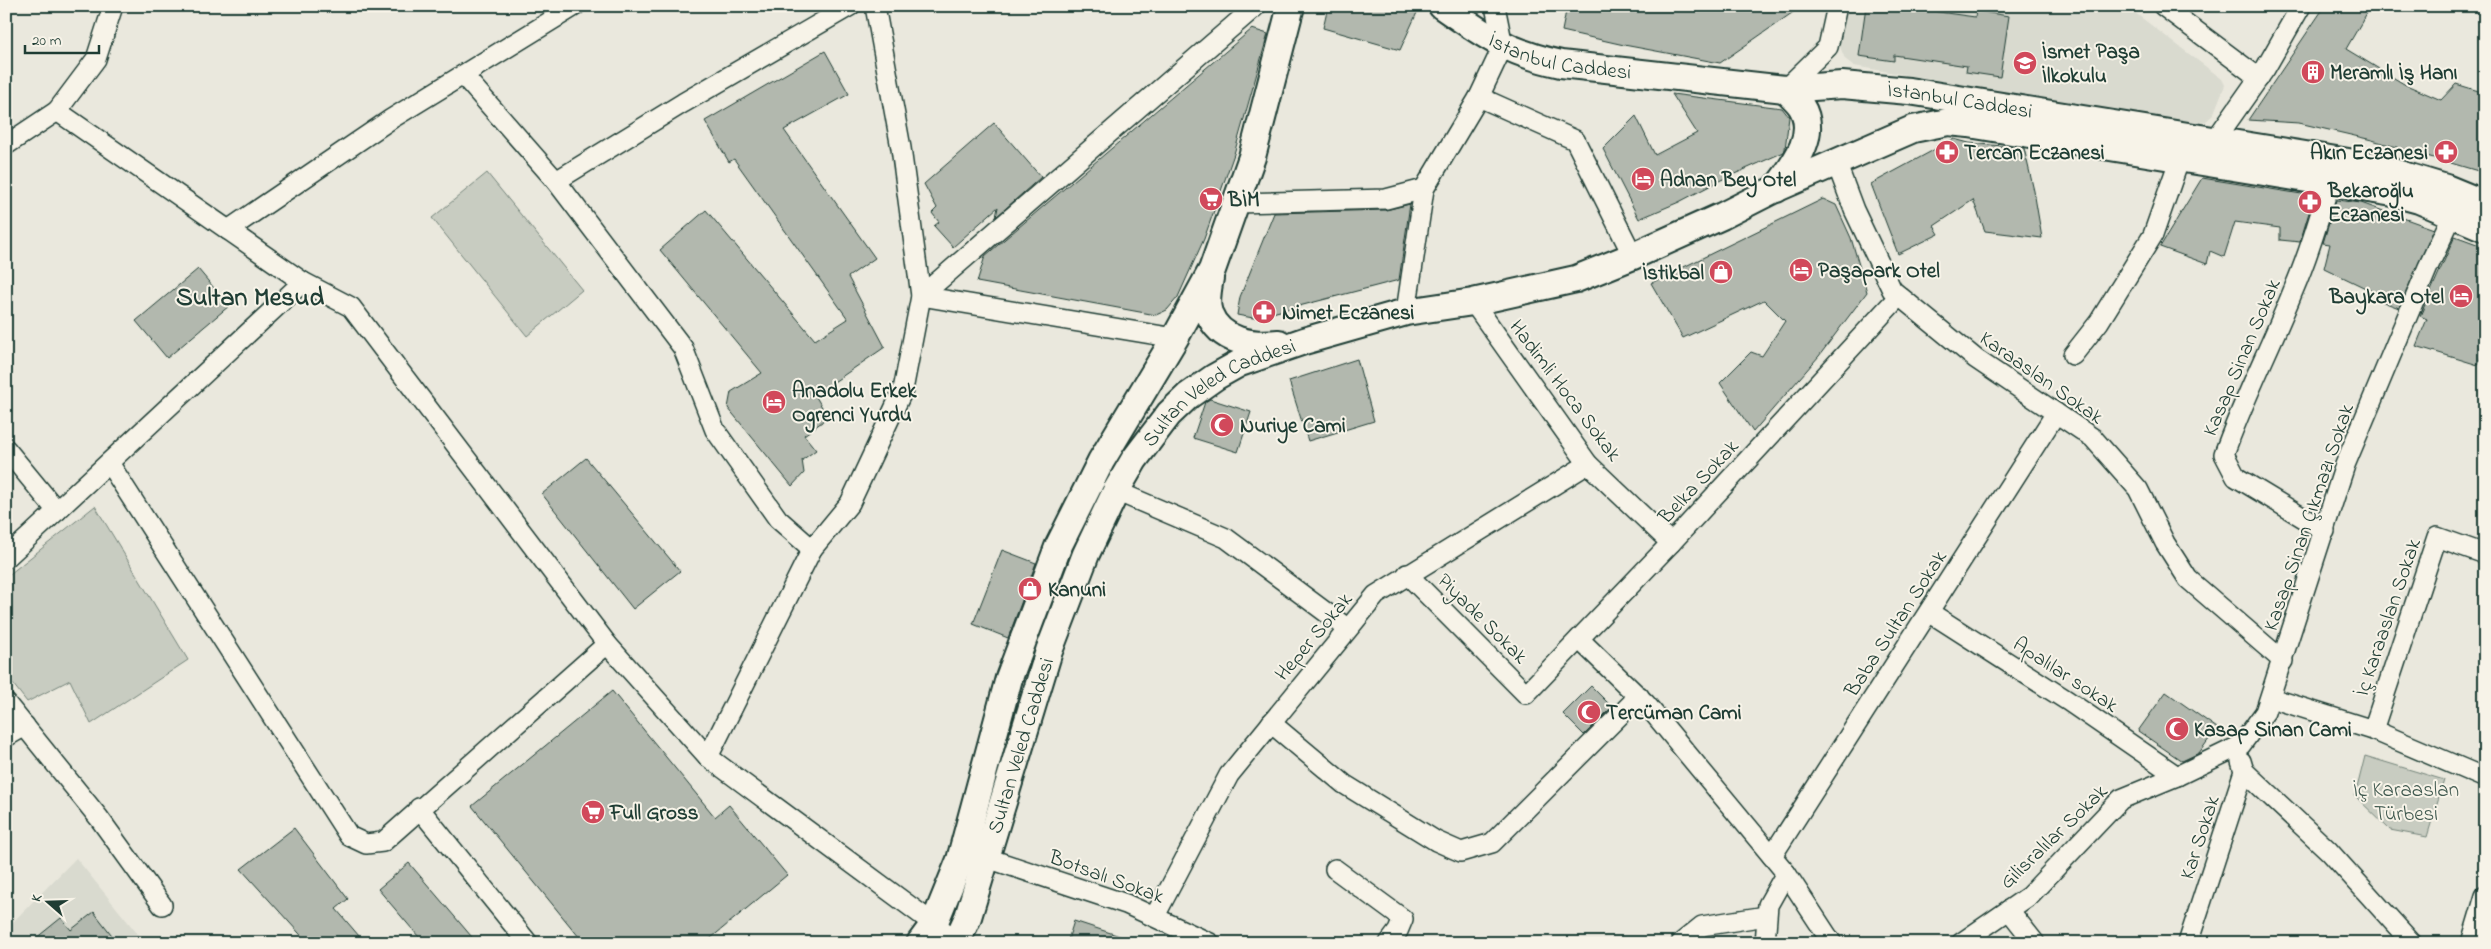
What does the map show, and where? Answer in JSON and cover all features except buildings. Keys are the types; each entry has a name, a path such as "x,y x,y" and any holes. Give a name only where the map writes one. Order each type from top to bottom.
{"main road":[{"path":"1291,6 1264,119 1212,270 1207,298 1209,313 1218,327 1229,337 1246,343 1267,344 1304,341"},
{"name":"İstanbul Caddesi","path":"1442,6 1503,46 1528,57 1561,64 1785,89 1842,85 1875,87 2373,166 2446,188 2485,204"},
{"path":"1775,189 1793,166 1805,143 1808,124 1801,106 1785,89"},
{"name":"Sultan Veled Caddesi","path":"957,942 968,917 987,858 1058,624 1086,554 1116,491 1152,434 1188,396 1215,377 1240,363 1304,341 1406,312 1473,302 1576,279 1633,256 1775,189 1912,129 1948,122 1969,124"},
{"name":"İstanbul Caddesi","path":"1969,124 2393,193 2453,214 2485,228"},
{"name":"Sultan Veled Caddesi","path":"927,933 960,860 1010,678 1044,583 1078,505 1101,462 1175,338 1212,270"}],"street":[{"path":"6,145 57,111 96,59 113,6"},
{"path":"228,230 391,119 576,6"},
{"path":"556,181 683,102 850,6"},
{"path":"708,757 812,549 850,503 903,390 921,296 901,148 875,6"},
{"path":"921,296 1256,6"},
{"path":"1406,312 1424,189 1479,97 1503,46 1495,6"},
{"path":"1785,89 1828,47 1837,6"},
{"path":"2163,6 2259,78"},
{"path":"2215,140 2259,78 2301,6"},
{"path":"463,75 556,181 683,348 715,430 778,519 812,549"},
{"path":"1479,97 1575,140 1633,256"},
{"path":"57,111 303,282 352,307 607,644 708,757 927,933 957,942"},
{"path":"2073,355 2099,322 2153,236 2180,158"},
{"name":"Karaaslan Sokak","path":"1836,162 1858,219 1892,290 1976,360 2093,438 2138,489 2165,543 2188,579 2283,661"},
{"name":"Kasap Sinan Sokak","path":"2325,531 2236,476 2224,454 2239,411 2294,291 2318,225 2330,182"},
{"path":"1236,203 1386,199 1424,189"},
{"name":"Kasap Sinan Çıkmazı Sokak","path":"2271,698 2345,465 2428,267 2453,214"},
{"path":"6,558 303,282"},
{"path":"921,296 1175,338"},
{"name":"Belka Sokak","path":"1526,694 1671,543 1899,296"},
{"name":"Hadimli Hoca Sokak","path":"1473,302 1588,464 1671,543"},
{"name":"Baba Sultan Sokak","path":"1772,856 2056,413"},
{"path":"6,449 57,511"},
{"path":"109,463 349,836 366,844 383,842 607,644"},
{"name":"Heper Sokak","path":"1155,916 1228,775 1376,595 1588,464"},
{"path":"1116,491 1226,538 1347,628"},
{"name":"İç Karaaslan Sokak","path":"2373,730 2437,537 2485,554"},
{"name":"Piyade Sokak","path":"1408,574 1526,694"},
{"name":"Apalılar sokak","path":"1929,612 2068,701 2178,776"},
{"path":"1579,639 1639,696 1786,873 1832,943"},
{"path":"1271,723 1344,784 1436,841 1461,852 1492,843 1639,696"},
{"path":"2271,698 2373,730 2485,778"},
{"name":"Gilisralılar Sokak","path":"1961,943 2029,896 2121,799 2178,776 2241,745 2265,712 2271,698"},
{"path":"6,702 99,818 162,904"},
{"path":"6,737 25,726"},
{"name":"Kar Sokak","path":"2188,943 2244,771 2241,763 2241,745"},
{"path":"2244,771 2329,851 2412,943"},
{"path":"420,808 528,943"},
{"name":"Botsalı Sokak","path":"987,858 1155,916 1210,943"},
{"path":"1335,869 1404,919 1389,943"},
{"path":"1765,943 1768,905 1786,873"},
{"path":"2471,943 2485,896"},
{"path":"2008,910 2035,943"},
{"path":"1681,943 1702,926 1766,916"}],"shaded area":[{"name":"İsmet Paşa İlkokulu","path":"1846,6 2126,6 2222,79 2225,85 2213,115 2205,122 2194,124 1854,66 1845,59 1838,42"},
{"path":"76,858 145,943 6,943 6,929"}],"green space":[{"path":"487,173 582,290 527,336 432,218"},
{"path":"95,506 188,660 91,724 70,680 27,702 6,675 6,577"},
{"name":"İç Karaaslan Türbesi","path":"2365,756 2444,780 2427,837 2390,830 2355,796"}],"place":[{"name":"İsmet Paşa İlkokulu","path":"2025,63"},
{"name":"Meramlı İş Hanı","path":"2313,72"},
{"name":"Tercan Eczanesi","path":"1947,152"},
{"name":"Akın Eczanesi","path":"2446,152"},
{"name":"Adnan Bey Otel","path":"1643,179"},
{"name":"BİM","path":"1211,199"},
{"name":"Bekaroğlu Eczanesi","path":"2310,202"},
{"name":"Paşapark Otel","path":"1801,270"},
{"name":"İstikbal","path":"1721,272"},
{"name":"Baykara Otel","path":"2461,296"},
{"name":"Nimet Eczanesi","path":"1264,312"},
{"name":"Anadolu Erkek Ogrenci Yurdu","path":"774,402"},
{"name":"Nuriye Cami","path":"1222,425"},
{"name":"Kanuni","path":"1030,589"},
{"name":"Tercüman Cami","path":"1589,712"},
{"name":"Kasap Sinan Cami","path":"2177,729"},
{"name":"Full Gross","path":"593,812"}],"district":[{"name":"Sultan Mesud","path":"250,296"}]}
